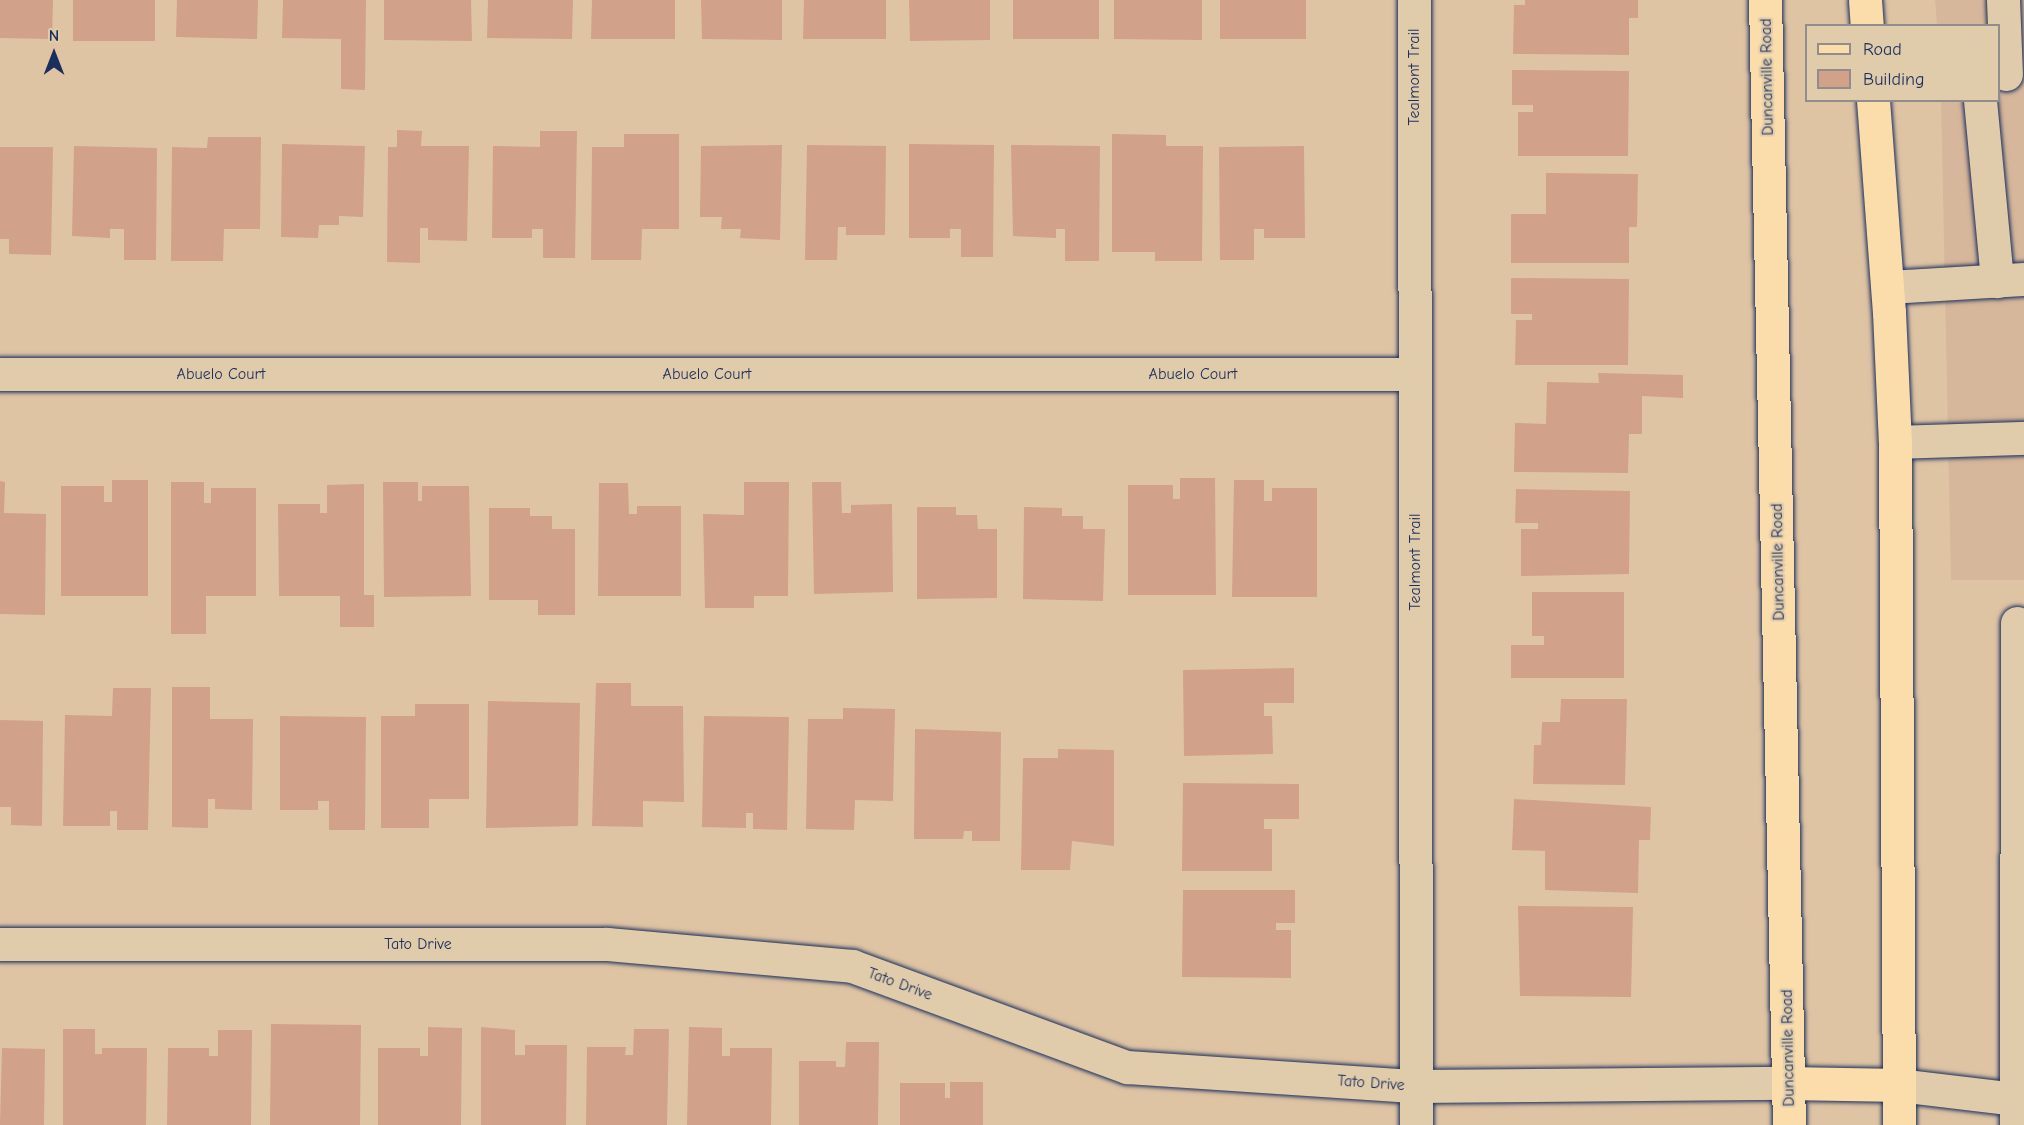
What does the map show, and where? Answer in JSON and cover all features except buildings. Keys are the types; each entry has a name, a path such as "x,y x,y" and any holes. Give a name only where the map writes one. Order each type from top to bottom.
{"main road":[{"name":"Duncanville Road","path":"1765,0 1789,1125"},
{"path":"1865,0 1867,24"},
{"path":"1873,102 1888,287 1895,442 1899,1125"},
{"path":"1789,1083 1899,1085"}],"street":[{"name":"Tealmont Trail","path":"1414,0 1416,1125"},
{"path":"2003,0 2010,74"},
{"path":"1888,287 2010,280 1980,102"},
{"name":"Abuelo Court","path":"0,374 1415,374"},
{"path":"1895,442 2024,438"},
{"path":"1899,1085 2018,1109 2017,623"},
{"name":"Tato Drive","path":"0,944 607,944 852,966 1127,1067 1416,1086 1789,1083"}],"shaded area":[{"path":"1935,0 2024,0 2024,580 1951,580 1941,102 2000,102 2000,24 1937,24"}]}
